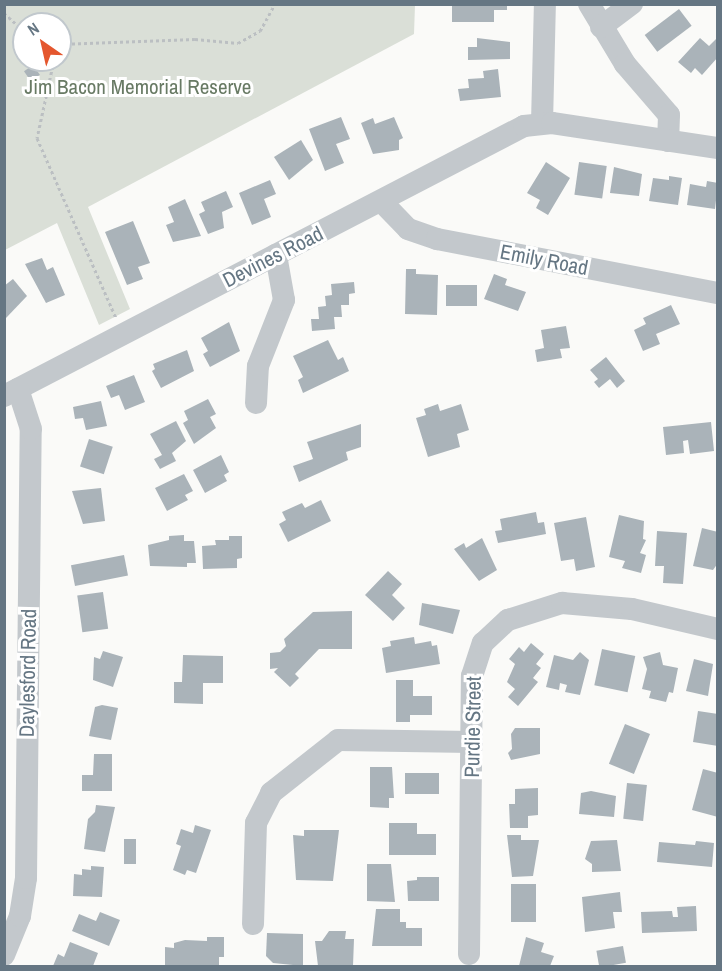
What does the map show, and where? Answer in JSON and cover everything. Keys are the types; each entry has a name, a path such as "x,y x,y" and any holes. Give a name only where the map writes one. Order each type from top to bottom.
{"street":[{"path":"545,4 542,123 717,148"},
{"path":"589,4 625,64 669,116 668,141"},
{"path":"602,27 632,4"},
{"name":"Devines Road","path":"11,393 382,202 513,130 542,123"},
{"name":"Emily Road","path":"382,202 408,229 437,239 717,292"},
{"path":"256,403 258,366 284,300 276,255"},
{"name":"Daylesford Road","path":"4,955 20,916 26,878 31,429 11,393"},
{"name":"Purdie Street","path":"469,954 475,658 494,631 524,613 562,603 585,602 632,609 717,629"},
{"path":"253,924 260,811 271,793 338,740 472,742"}],"path":[{"path":"72,44 195,39 238,43 260,31 274,4"},
{"path":"51,72 37,138 124,335"}],"green space":[{"name":"Jim Bacon Memorial Reserve","path":"5,5 415,5 414,34 88,207 130,309 99,325 57,223 5,250"}],"building":[{"path":"452,4 507,4 507,10 494,10 494,22 452,22"},
{"path":"679,9 692,26 657,52 645,35"},
{"path":"718,37 718,57 702,75 695,68 691,73 678,62 700,38 709,46"},
{"path":"477,38 510,42 510,59 468,60 468,47 477,47"},
{"path":"498,69 501,97 460,101 458,89 469,88 468,79 484,78 483,71"},
{"path":"24,72 38,72 40,75 31,81"},
{"path":"341,117 350,139 336,144 344,163 325,171 309,129"},
{"path":"394,117 403,138 399,140 399,150 373,154 361,123 373,118 375,124"},
{"path":"301,140 313,160 289,180 274,157"},
{"path":"546,162 570,178 548,215 536,208 540,200 527,193"},
{"path":"579,162 607,166 602,199 574,195"},
{"path":"614,167 642,174 639,196 610,193"},
{"path":"669,176 682,178 678,205 649,201 653,178 669,180"},
{"path":"270,180 276,194 264,199 271,217 252,225 239,193"},
{"path":"707,181 718,183 715,209 687,205 690,184 706,187"},
{"path":"226,191 233,207 222,212 224,228 208,234 199,214 205,211 201,202"},
{"path":"185,199 201,236 173,242 166,225 174,222 168,207"},
{"path":"133,221 150,263 138,267 143,279 127,285 105,232"},
{"path":"42,258 47,270 53,267 65,295 46,303 25,264"},
{"path":"406,269 416,269 416,274 438,275 437,315 405,314"},
{"path":"494,274 507,279 505,285 526,292 518,311 484,299"},
{"path":"13,279 27,296 6,318 4,286"},
{"path":"354,282 355,293 349,294 349,305 341,305 342,317 334,317 335,329 312,331 311,319 319,319 318,307 326,306 325,296 332,295 331,284"},
{"path":"446,285 477,285 477,306 446,306"},
{"path":"671,305 680,324 656,334 660,344 643,351 634,330 646,324 643,318"},
{"path":"229,322 240,351 210,367 203,354 208,351 201,338"},
{"path":"566,326 570,348 560,349 562,358 537,362 535,350 544,348 541,330"},
{"path":"328,340 338,360 343,357 349,371 303,393 298,380 303,377 293,356"},
{"path":"187,350 194,371 161,388 152,371 155,369 153,364"},
{"path":"606,357 625,381 617,388 610,379 599,388 594,382 598,379 590,370"},
{"path":"134,375 145,402 125,410 119,395 111,398 106,386"},
{"path":"208,399 216,414 210,417 216,428 194,444 183,423 188,420 184,411"},
{"path":"101,401 107,426 86,430 83,418 75,419 73,407"},
{"path":"438,404 440,411 461,404 469,430 457,434 460,447 428,457 416,418 426,415 424,409"},
{"path":"176,421 186,441 172,453 176,461 160,469 154,459 162,455 150,434"},
{"path":"711,422 714,451 690,454 688,440 683,441 684,453 666,455 663,427"},
{"path":"361,424 361,447 346,452 348,460 299,482 293,466 313,459 307,442"},
{"path":"89,439 113,447 104,474 80,467"},
{"path":"221,455 229,472 224,475 227,481 205,493 193,470"},
{"path":"184,474 193,491 185,495 188,500 167,511 155,488"},
{"path":"101,488 105,521 83,524 72,491"},
{"path":"321,500 331,521 288,542 279,524 286,520 282,512 302,503 305,508"},
{"path":"536,512 538,523 544,522 546,534 498,543 495,531 502,530 500,519"},
{"path":"619,515 644,521 643,539 646,540 640,553 646,555 641,573 622,568 625,561 609,557"},
{"path":"586,517 595,567 576,571 574,559 561,561 554,523"},
{"path":"702,528 718,532 718,563 713,570 693,566"},
{"path":"657,531 687,533 683,584 663,583 664,566 655,566"},
{"path":"184,535 184,541 194,541 196,563 187,563 187,567 150,566 148,545 169,540 169,536"},
{"path":"229,536 242,536 242,558 237,559 237,568 203,569 202,546 216,545 215,540 229,540"},
{"path":"482,538 497,570 479,581 454,549 464,543 466,548"},
{"path":"124,555 128,576 75,586 71,565"},
{"path":"388,571 402,584 392,595 405,608 393,621 365,595"},
{"path":"103,592 108,629 82,632 77,596"},
{"path":"422,603 460,610 453,634 419,625"},
{"path":"352,611 352,649 319,649 295,674 299,678 290,687 274,672 278,668 270,669 270,653 280,652 286,646 284,639 313,612"},
{"path":"414,637 415,644 431,641 432,646 437,645 440,664 386,673 382,648 391,646 390,641"},
{"path":"531,643 544,654 536,664 541,668 533,678 538,682 518,706 508,697 515,689 507,682 515,664 509,659 519,647 524,652"},
{"path":"602,649 635,656 628,692 594,685"},
{"path":"103,651 123,657 113,687 93,680 94,657 100,659"},
{"path":"580,652 589,660 580,695 565,692 567,685 560,683 559,690 546,687 554,655 573,660"},
{"path":"660,652 663,665 678,668 673,693 669,692 666,702 649,698 651,691 642,689 647,669 643,657"},
{"path":"183,655 223,656 223,683 203,683 203,704 174,703 174,682 182,682"},
{"path":"694,659 713,664 708,696 686,691"},
{"path":"396,680 413,680 413,696 432,696 432,715 410,715 410,722 396,722"},
{"path":"102,705 118,708 111,740 89,736 95,707"},
{"path":"698,711 718,714 718,746 693,742"},
{"path":"625,724 650,734 634,774 609,764"},
{"path":"515,728 540,728 540,754 511,760 508,753 512,749 511,734"},
{"path":"94,754 112,754 112,791 82,791 82,775 93,775"},
{"path":"370,767 392,767 394,798 389,798 389,808 370,807"},
{"path":"703,769 718,773 718,817 692,810"},
{"path":"405,773 439,773 439,794 405,794"},
{"path":"627,783 647,785 643,821 623,819"},
{"path":"538,788 538,815 528,816 528,828 510,828 509,804 515,804 515,789"},
{"path":"591,791 616,796 614,817 579,814 581,793"},
{"path":"96,805 115,807 105,852 84,849 88,819 95,812"},
{"path":"389,823 417,823 417,834 436,834 436,855 389,855"},
{"path":"195,825 211,830 196,873 187,870 185,875 173,870 181,846 176,844 181,829 193,833"},
{"path":"304,830 339,830 333,881 296,880 293,835 304,836"},
{"path":"507,835 521,835 521,840 539,840 533,876 512,877"},
{"path":"124,839 136,839 136,864 124,864"},
{"path":"617,840 621,871 592,872 592,864 585,859 591,841"},
{"path":"696,841 714,843 712,867 657,862 659,842 695,845"},
{"path":"367,864 391,864 395,902 367,901"},
{"path":"91,866 104,867 102,897 73,896 74,874 82,875 82,869 91,870"},
{"path":"417,877 439,877 439,901 408,901 407,881 417,880"},
{"path":"511,884 536,884 536,922 511,922"},
{"path":"620,892 622,912 613,912 615,928 585,932 582,897"},
{"path":"696,906 697,931 642,933 641,912 672,911 673,917 678,917 677,907"},
{"path":"376,909 400,909 400,922 406,922 406,928 422,928 422,946 372,946"},
{"path":"100,912 120,920 109,946 72,931 79,914 96,921"},
{"path":"329,931 346,931 345,939 354,939 353,966 318,966 315,941 322,941"},
{"path":"267,933 303,934 303,966 273,963 266,956"},
{"path":"207,937 224,937 224,957 219,957 219,966 165,966 165,947 174,948 174,943 185,940 207,941"},
{"path":"526,937 544,943 541,952 554,956 550,966 519,966"},
{"path":"70,942 98,953 93,966 53,966 58,954 64,957"},
{"path":"623,946 626,963 599,966 596,951"}]}
